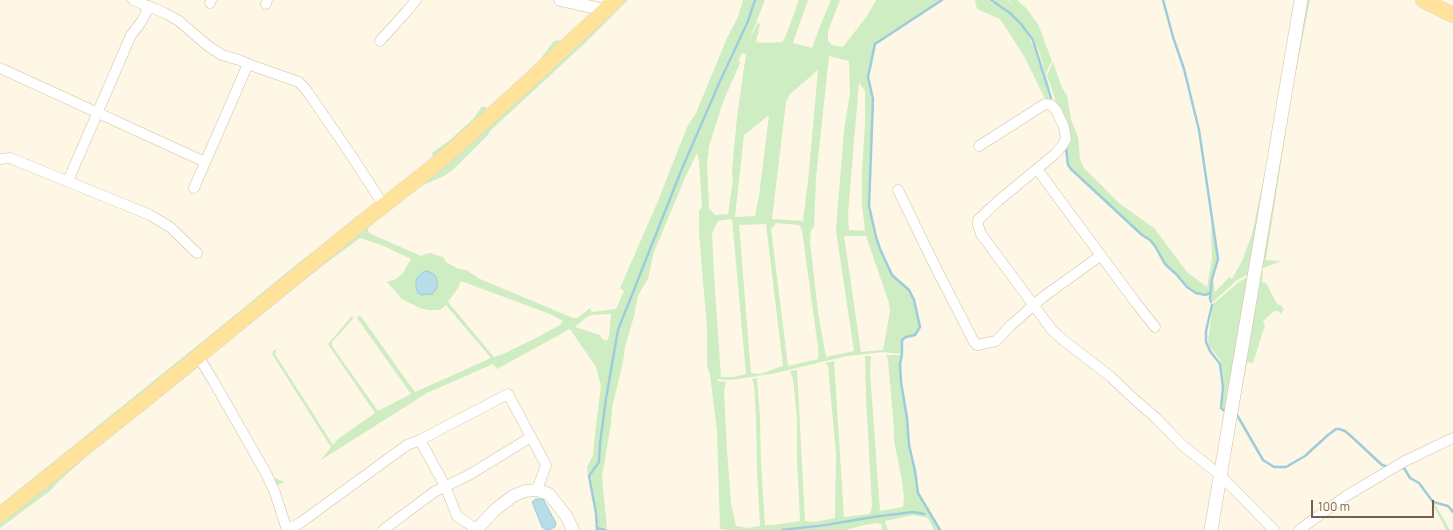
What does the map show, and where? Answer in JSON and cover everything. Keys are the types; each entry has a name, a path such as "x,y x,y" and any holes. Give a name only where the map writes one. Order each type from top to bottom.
{"main road":[{"path":"1212,530 1220,475 1301,0"},
{"path":"1423,0 1453,15"},
{"path":"0,515 438,164 611,5"}],"street":[{"path":"133,0 165,13 179,21 208,46 222,54 300,82 353,158 384,206"},
{"path":"380,41 408,11 416,0"},
{"path":"560,0 611,5"},
{"path":"68,181 131,34 142,21 149,6"},
{"path":"194,188 248,64"},
{"path":"0,68 205,162"},
{"path":"979,146 1045,104 1051,105 1056,110 1066,139 1062,146 1055,154 978,220 978,225 982,234 989,246 1052,330 1111,377 1132,398 1156,418 1182,445 1220,475 1274,530"},
{"path":"0,159 10,158 150,215 170,226 197,253"},
{"path":"1037,169 1100,256 1155,327"},
{"path":"898,190 937,270 977,346 996,341 1043,296 1100,256"},
{"path":"198,356 267,475 275,493 287,530 306,519 408,445 508,394 546,466 537,490"},
{"path":"383,530 434,492 469,475 531,437"},
{"path":"1299,530 1346,496 1405,461 1453,438"},
{"path":"420,440 445,486 457,516 476,529 496,509 513,496 526,491 537,490 549,494 566,517 573,530"}],"green space":[{"path":"623,0 628,0 584,44 490,131 488,135 454,169 444,176 417,188 369,226 368,230 369,233 421,256 430,253 443,257 447,263 459,269 466,270 480,279 573,318 577,318 590,308 592,312 616,309 624,291 620,288 658,201 687,127 696,113 727,38 738,17 743,0 754,0 747,20 719,80 680,171 617,330 599,444 598,462 588,476 587,467 593,455 601,386 596,367 570,329 497,369 493,364 427,393 321,460 331,447 272,354 273,351 277,349 275,354 333,445 338,439 375,413 328,344 352,316 353,319 332,342 332,346 378,411 411,394 357,318 360,315 415,392 491,358 446,305 440,310 420,308 402,299 387,282 396,279 403,273 411,259 384,246 360,238 321,267 205,360 274,478 285,482 278,485 274,483 200,356","holes":["461,281 550,314 563,321 560,325 538,337 494,357 448,302","611,314 609,336 607,341 602,339 600,335 575,327 587,317 592,315"]},
{"path":"755,0 765,0 748,43 758,22 760,25 756,42 782,42 785,38 799,0 808,0 793,43 812,48 831,0 840,0 828,31 828,41 832,45 843,47 867,16 876,0 941,0 875,44 868,77 872,99 869,206 872,225 880,249 892,275 909,291 920,327 915,335 906,337 902,340 902,354 883,352 847,356 771,374 731,380 717,379 719,388 718,381 726,382 724,391 727,450 731,503 736,526 747,528 760,526 756,417 754,385 752,379 757,378 765,525 800,521 797,459 797,417 793,379 790,371 797,370 805,521 815,522 835,518 836,454 828,366 825,363 834,361 844,517 870,514 872,506 865,356 871,356 870,372 880,511 903,507 904,498 902,480 894,441 888,360 886,355 902,355 900,364 901,382 909,445 918,493 940,530 934,530 928,518 914,515 885,521 888,530 882,530 881,524 877,523 846,530 786,530 825,526 873,517 884,517 907,513 925,514 913,511 777,530 720,529 717,431 710,375 707,366 707,329 699,233 699,212 702,206 699,160 697,153 654,252 648,279 638,295 634,316 625,347 612,408 611,424 602,477 607,528 597,527 597,513 590,476 600,462 607,399 619,330 681,171 748,21","holes":["742,53 746,54 737,117 732,171 733,179 728,214 715,215 709,208 707,164 709,146 723,102 740,63 739,59 735,66","829,56 849,61 850,93 844,130 836,231 854,351 826,357 818,312 810,241 811,230 814,227 816,178","818,70 803,221 772,219 786,102 790,94","859,83 865,91 865,124 862,171 862,204 865,231 849,230 848,213","769,115 759,196 755,216 735,217 744,135","732,219 746,374 733,377 721,377 712,233 718,221","776,223 799,225 802,230 818,347 818,359 788,366 771,229","766,224 783,366 760,374 751,373 739,225","844,236 866,236 889,303 890,311 883,350 861,352"]},
{"path":"975,0 989,0 997,5 1009,13 1026,32 1035,48 1050,99 1046,101 1024,56 1000,19 977,9"},
{"path":"992,0 1008,0 1015,7 1009,0 1017,0 1027,9 1038,24 1052,61 1046,73 1052,98 1039,51 1034,40 1027,30 1010,13"},
{"path":"1294,0 1298,0 1252,272 1237,280 1213,302 1211,297 1213,279 1215,292 1229,277 1232,279 1243,259 1252,234 1271,143"},
{"path":"1304,0 1310,0 1292,91 1266,260 1281,261 1261,269"},
{"path":"595,9 599,10 464,136 410,176 433,156 432,153 450,140 474,118 482,106 488,108 493,105 538,62 554,41 562,40"},
{"path":"1053,62 1062,88 1067,95 1071,120 1078,137 1080,159 1084,168 1119,203 1154,228 1187,272 1207,287 1212,259 1211,219 1217,259 1210,292 1205,295 1192,291 1187,287 1178,275 1166,264 1150,240 1071,169 1057,105 1047,75"},
{"path":"353,222 0,509 0,505 302,260"},
{"path":"1263,271 1262,282 1266,283 1277,304 1284,309 1281,314 1278,311 1274,311 1263,321 1265,325 1253,363 1247,362 1226,478 1259,273"},
{"path":"1251,275 1226,410 1222,407 1224,387 1220,360 1209,346 1208,341 1213,304 1239,282"},
{"path":"193,365 201,365 98,446 50,491 0,528 0,520"},
{"path":"1432,503 1435,504 1450,530 1446,530"}],"water":[{"path":"427,271 434,274 438,286 433,294 421,295 418,293 416,288 416,279 423,272"},
{"path":"536,499 543,499 556,523 555,527 546,530 542,527 532,502"}],"waterway":[{"path":"597,530 596,513 589,476 599,462 606,399 618,330 681,171 748,21 755,0"},
{"path":"940,530 918,493 909,445 907,418 901,382 900,364 902,340 906,337 915,335 920,327 914,300 909,290 892,275 880,249 869,206 873,99 868,77 875,44 942,0"},
{"path":"991,0 1010,13 1033,40 1051,98"},
{"path":"1163,0 1173,37 1184,69 1199,130 1218,259 1212,279 1211,302"},
{"path":"1066,148 1068,165 1071,169 1142,235 1150,240 1165,264 1187,287 1196,293 1205,295 1210,293"},
{"path":"1212,305 1206,331 1206,342 1210,351 1220,364 1223,387 1221,408 1226,412"},
{"path":"1237,415 1263,460 1274,467 1286,467 1305,456 1336,429 1345,431 1382,465 1388,467"},
{"path":"1401,468 1404,468 1410,478 1419,483 1433,502 1448,506 1453,512"},
{"path":"782,530 913,512 924,514"},
{"path":"597,528 606,530"}]}
